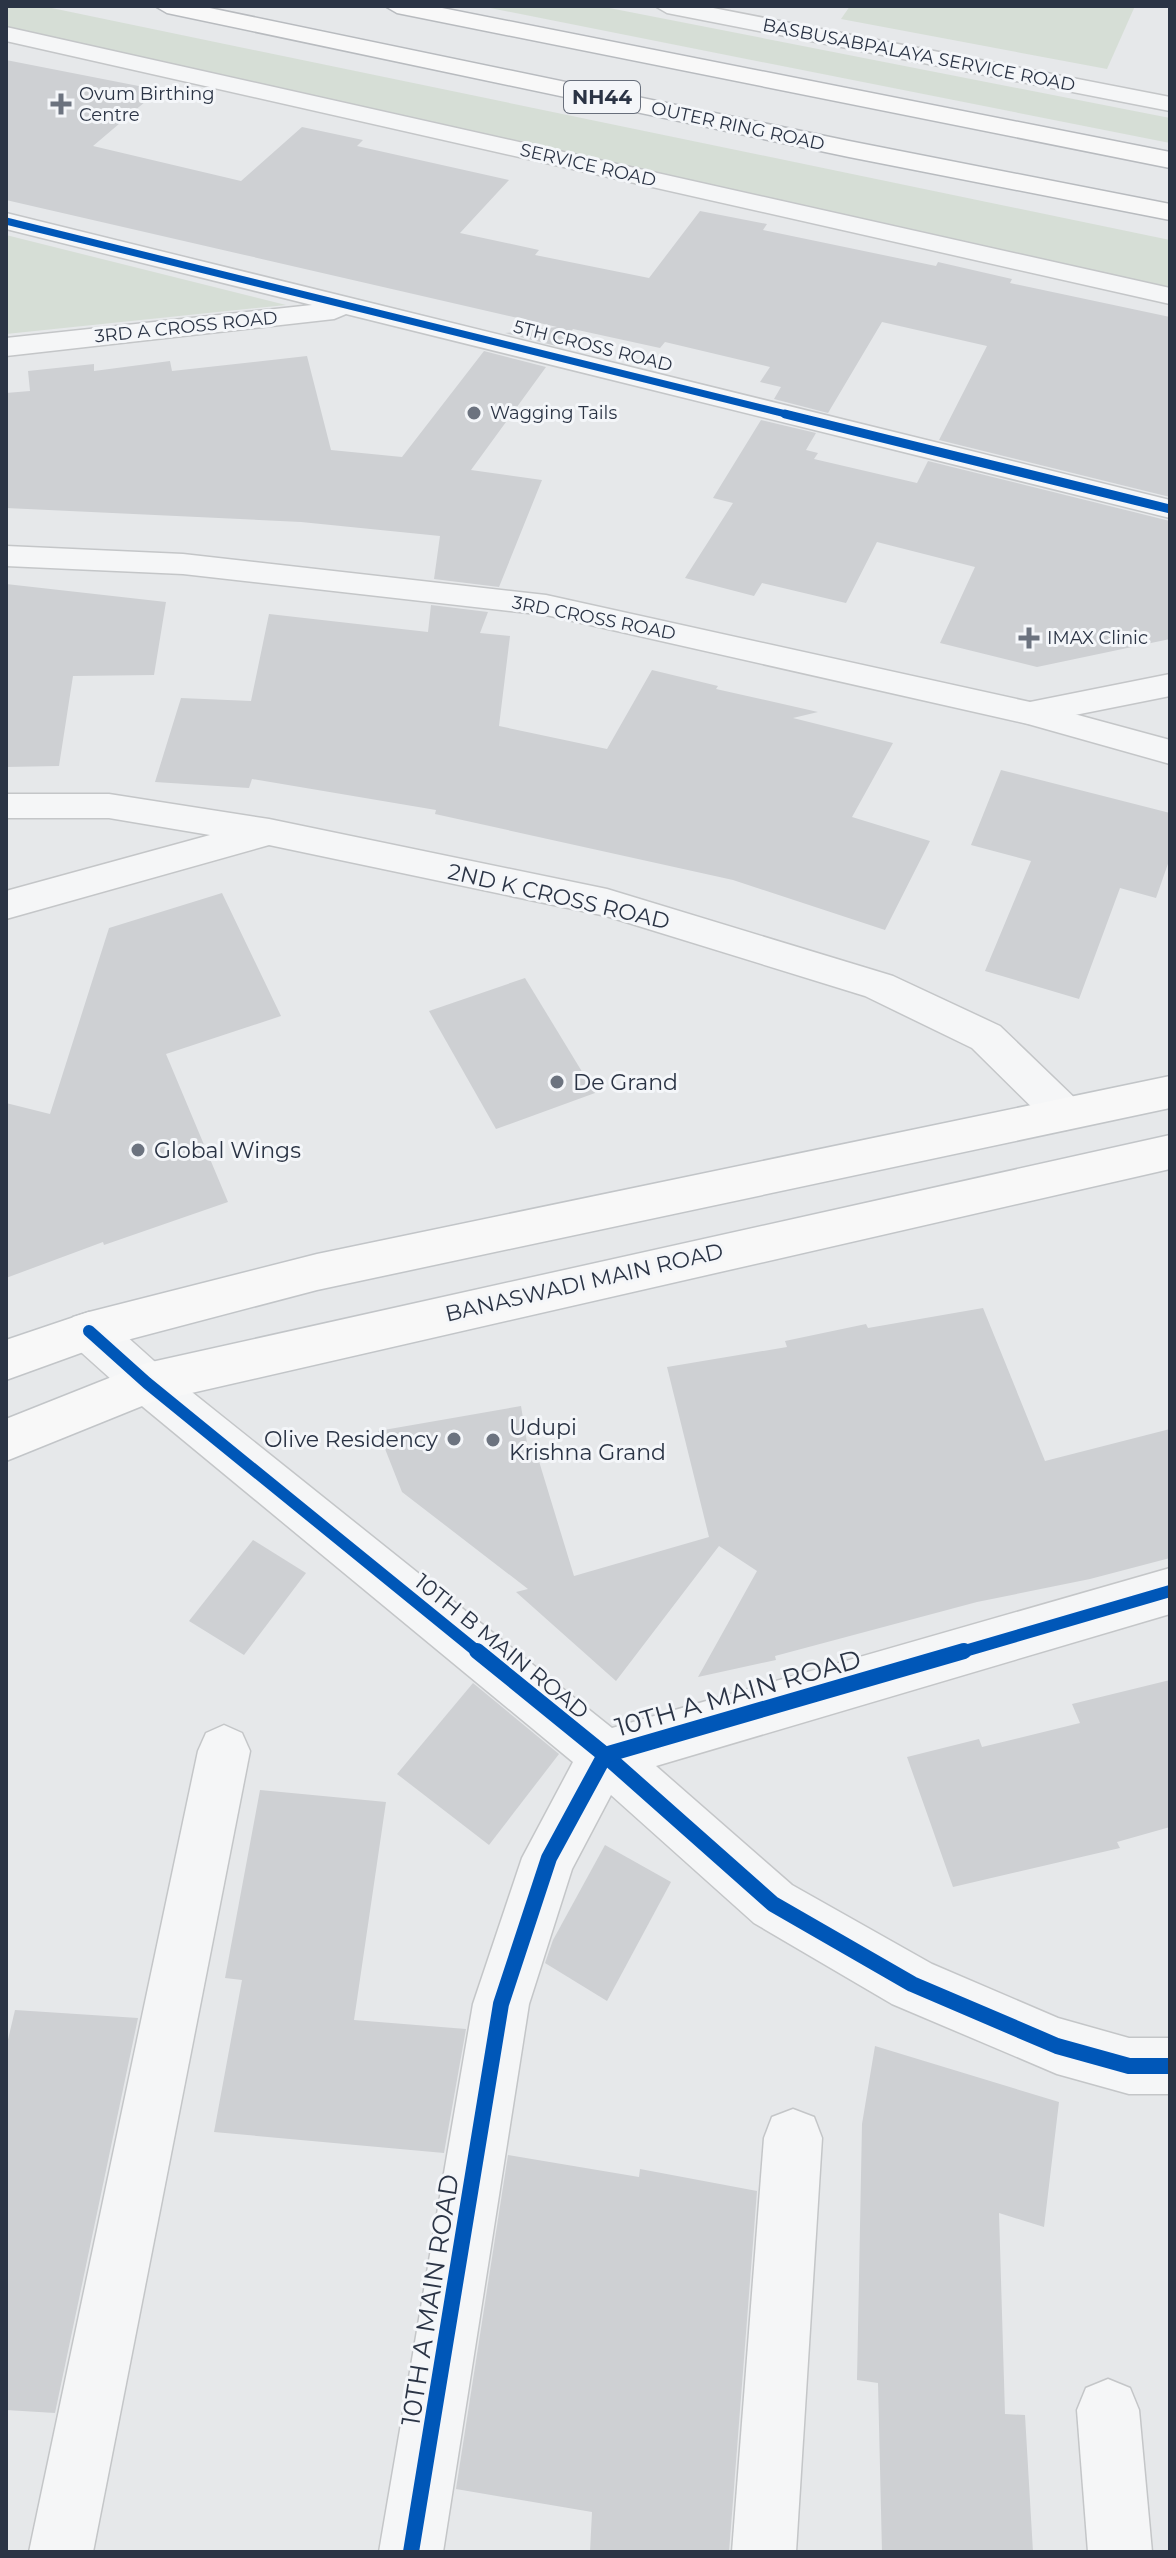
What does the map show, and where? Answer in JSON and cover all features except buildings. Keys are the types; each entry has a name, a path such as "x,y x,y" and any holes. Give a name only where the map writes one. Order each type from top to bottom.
{"main road":[{"name":"OUTER RING ROAD","path":"167,6 849,149 1170,212"},
{"name":"NH44","path":"397,6 1170,160"},
{"path":"6,1360 89,1331 317,1272 1170,1092"},
{"name":"BANASWADI MAIN ROAD","path":"6,1440 147,1383 534,1293 1170,1152"}],"street":[{"name":"BASBUSABPALAYA SERVICE ROAD","path":"667,6 1170,104"},
{"name":"SERVICE ROAD","path":"6,34 1170,296"},
{"name":"5TH CROSS ROAD","path":"6,221 1170,509"},
{"name":"3RD A CROSS ROAD","path":"6,347 367,308"},
{"name":"3RD CROSS ROAD","path":"6,556 183,564 546,605 1030,713 1170,752"},
{"path":"1030,713 1170,685"},
{"name":"2ND K CROSS ROAD","path":"6,806 109,806 269,832 607,903 879,986 986,1037 1065,1114"},
{"path":"6,905 269,832"},
{"name":"10TH B MAIN ROAD","path":"89,1331 147,1383 605,1755 773,1904 912,1984 1057,2046 1129,2066 1170,2066"},
{"name":"10TH A MAIN ROAD","path":"411,2552 501,2004 549,1858 605,1755 1170,1591"},
{"path":"61,2552 224,1751"},
{"path":"764,2552 793,2138"},
{"path":"1108,2410 1120,2552"}],"shaded area":[{"path":"6,6 42,6 1170,240 1170,288 6,32"},
{"path":"480,6 599,6 1170,118 1170,143"},
{"path":"850,6 1135,6 1107,69 841,19"},
{"path":"6,235 286,305 6,334"}],"cycle path":[{"path":"6,221 1170,509"},
{"path":"89,1331 147,1383 605,1755 773,1904 912,1984 1057,2046 1129,2066 1170,2066"},
{"path":"411,2552 501,2004 549,1858 605,1755 1170,1591"}],"place":[{"name":"Ovum Birthing Centre","path":"61,104"},
{"name":"Wagging Tails","path":"474,413"},
{"name":"IMAX Clinic","path":"1029,638"},
{"name":"De Grand","path":"557,1082"},
{"name":"Global Wings","path":"138,1150"},
{"name":"Olive Residency","path":"454,1439"},
{"name":"Udupi Krishna Grand","path":"493,1440"}]}
